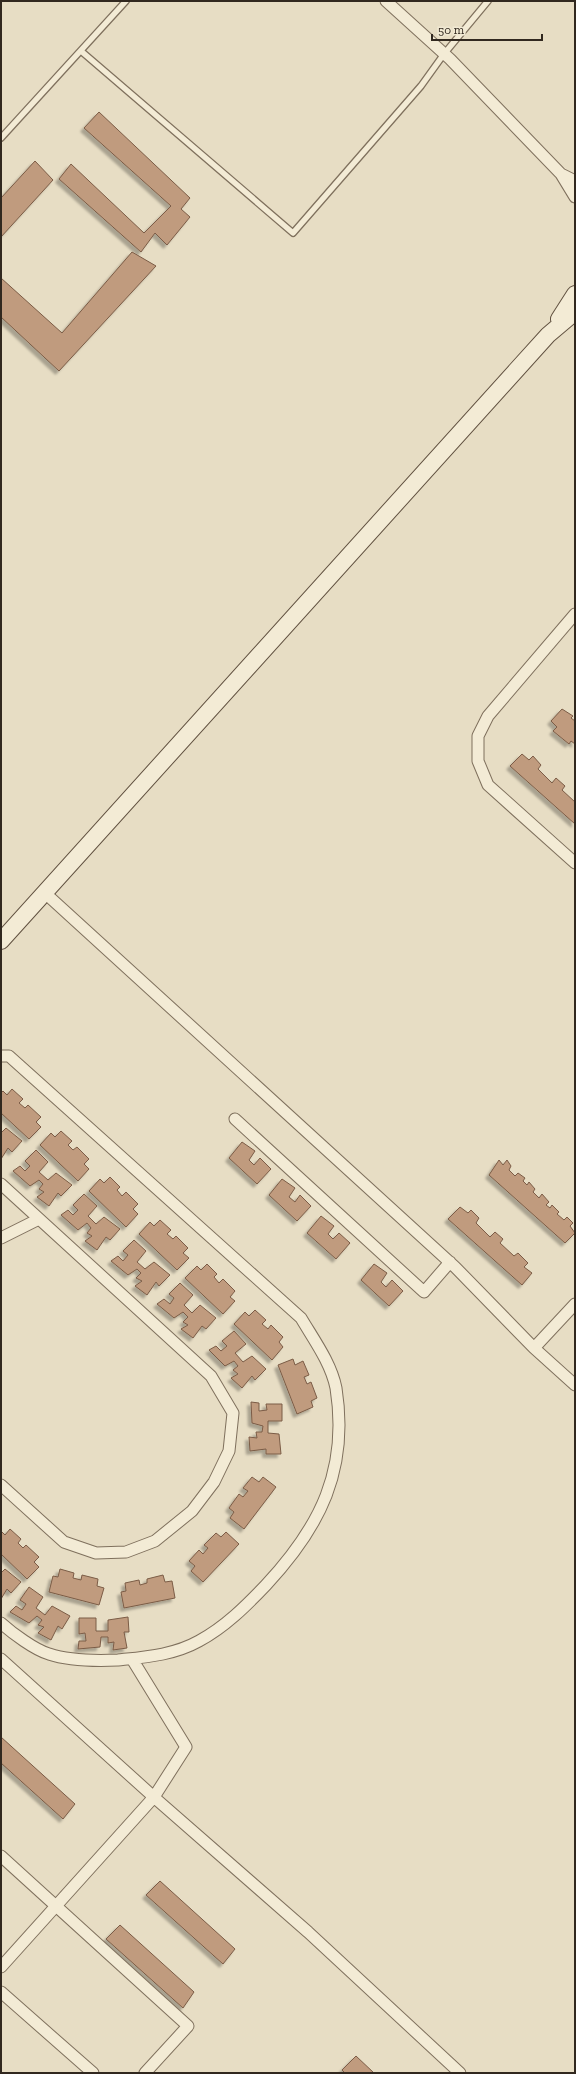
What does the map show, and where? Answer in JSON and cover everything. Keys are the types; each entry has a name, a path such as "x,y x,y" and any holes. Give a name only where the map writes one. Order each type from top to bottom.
{"street":[{"path":"386,1 444,54 561,174 575,197"},
{"path":"561,174 575,181"},
{"path":"548,335 575,294"},
{"path":"1,942 548,335 575,312"},
{"path":"575,614 488,716 478,736 478,761 488,784 575,863"},
{"path":"45,893 450,1262 534,1348 575,1385"},
{"path":"1,1056 9,1056 301,1318 326,1360 336,1388 338,1429 335,1470 322,1506 304,1540 278,1571 234,1618 199,1641 159,1656 106,1661 48,1654 11,1632 1,1623"},
{"path":"235,1119 424,1292 450,1262"},
{"path":"1,1184 211,1376 233,1413 229,1451 214,1482 192,1511 155,1541 126,1552 96,1553 64,1542 1,1485"},
{"path":"1,1238 39,1219"},
{"path":"534,1348 575,1304"},
{"path":"1,1659 154,1797 308,1932 460,2073"},
{"path":"1,1967 154,1797 186,1747 132,1659"},
{"path":"1,1856 188,2026 145,2073"},
{"path":"1,1992 93,2073"}],"lane":[{"path":"1,138 126,1"},
{"path":"81,51 294,233 421,86 444,54 488,1"}],"building":[{"path":"99,112 190,198 181,209 190,217 167,245 155,233 141,252 59,179 71,164 144,233 171,206 84,128"},
{"path":"35,161 53,180 1,237 1,198"},
{"path":"132,252 156,266 59,371 1,317 1,278 62,333"},
{"path":"562,709 573,716 571,718 575,721 575,744 571,741 569,744 553,731 557,727 551,721"},
{"path":"522,754 529,760 533,756 541,765 538,769 552,783 556,778 565,786 562,790 575,802 575,824 510,766"},
{"path":"12,1089 23,1099 19,1103 25,1108 28,1105 41,1117 36,1122 41,1127 29,1139 1,1113 1,1093 3,1091 7,1095"},
{"path":"6,1128 22,1141 12,1152 8,1148 1,1159 1,1133"},
{"path":"61,1131 72,1141 68,1145 73,1150 77,1147 89,1159 84,1164 89,1169 78,1181 40,1145 51,1133 55,1137"},
{"path":"242,1142 255,1151 249,1160 254,1165 260,1158 271,1169 257,1184 229,1158"},
{"path":"36,1150 48,1162 39,1172 48,1180 56,1173 72,1185 61,1196 58,1193 49,1206 37,1197 44,1192 39,1189 43,1184 39,1180 30,1186 13,1171 20,1166 25,1171 30,1166 25,1161"},
{"path":"499,1160 503,1165 507,1160 511,1166 509,1170 515,1176 518,1173 525,1178 523,1181 527,1185 529,1182 535,1189 533,1192 539,1198 542,1194 549,1202 546,1205 550,1208 552,1205 559,1212 557,1214 564,1220 567,1217 573,1223 570,1226 575,1233 565,1243 489,1175"},
{"path":"110,1177 120,1187 117,1190 122,1196 126,1192 138,1204 133,1209 138,1214 126,1227 89,1191 100,1179 104,1183"},
{"path":"282,1179 295,1188 289,1197 295,1202 300,1195 311,1206 297,1221 269,1195"},
{"path":"84,1194 97,1206 88,1216 96,1224 104,1217 120,1229 110,1240 106,1237 97,1250 85,1241 92,1236 87,1233 91,1228 87,1223 78,1230 61,1215 68,1210 73,1215 78,1210 73,1205"},
{"path":"460,1207 468,1213 471,1210 479,1218 476,1223 490,1237 495,1232 503,1239 500,1243 514,1256 518,1253 528,1263 524,1267 532,1273 522,1285 448,1219"},
{"path":"321,1216 334,1226 328,1234 333,1239 339,1233 350,1243 336,1259 307,1233"},
{"path":"160,1220 171,1230 167,1234 173,1239 176,1236 188,1248 183,1253 189,1258 177,1270 139,1234 150,1222 154,1226"},
{"path":"134,1240 146,1251 137,1262 145,1269 154,1262 170,1275 159,1286 156,1282 147,1295 135,1286 142,1281 136,1278 141,1273 137,1269 128,1275 111,1261 118,1256 123,1261 128,1255 123,1251"},
{"path":"207,1264 217,1274 214,1277 219,1283 223,1279 235,1291 230,1297 235,1301 223,1314 185,1278 197,1266 201,1270"},
{"path":"374,1264 387,1273 381,1282 386,1287 392,1280 403,1291 389,1306 361,1280"},
{"path":"180,1283 193,1295 184,1305 192,1313 200,1305 216,1318 206,1329 202,1326 193,1338 181,1329 188,1325 183,1322 188,1317 183,1312 174,1318 157,1304 164,1299 170,1304 174,1298 169,1294"},
{"path":"255,1310 266,1320 262,1324 268,1329 271,1325 283,1337 279,1342 283,1347 272,1360 234,1324 245,1312 249,1316"},
{"path":"234,1331 246,1344 235,1353 243,1362 252,1356 266,1369 255,1380 252,1376 242,1388 231,1378 238,1374 233,1370 238,1366 234,1361 225,1366 209,1350 216,1346 221,1351 227,1346 222,1341"},
{"path":"293,1359 295,1365 303,1361 309,1375 304,1377 307,1384 311,1382 317,1398 311,1401 313,1407 297,1414 278,1365"},
{"path":"251,1402 259,1403 259,1411 267,1410 266,1404 282,1404 282,1421 268,1421 268,1433 279,1434 281,1454 266,1454 266,1449 250,1451 249,1437 257,1438 256,1432 262,1432 263,1426 252,1423"},
{"path":"252,1477 259,1482 263,1477 276,1487 244,1529 230,1518 234,1512 229,1508 239,1494 243,1497 248,1491 243,1488"},
{"path":"10,1529 21,1539 18,1543 23,1548 26,1545 39,1557 34,1562 39,1567 27,1579 1,1554 1,1531 5,1535"},
{"path":"226,1532 239,1544 203,1582 191,1571 195,1566 189,1561 199,1550 203,1554 208,1548 204,1545 216,1533 221,1537"},
{"path":"5,1569 21,1582 11,1593 7,1589 1,1599 1,1573"},
{"path":"60,1569 74,1573 73,1578 81,1580 82,1575 98,1579 97,1586 104,1588 99,1605 49,1592 53,1576 58,1577"},
{"path":"163,1575 165,1582 172,1581 175,1598 124,1608 121,1592 126,1591 125,1583 139,1580 140,1585 147,1583 147,1579"},
{"path":"29,1587 43,1597 36,1608 45,1615 52,1606 70,1616 62,1629 58,1626 51,1640 38,1633 44,1627 38,1625 42,1620 37,1616 29,1623 10,1612 16,1606 22,1610 26,1604 20,1600"},
{"path":"128,1617 129,1632 124,1632 127,1648 113,1650 114,1642 108,1643 108,1637 101,1637 100,1647 78,1649 79,1641 86,1641 85,1633 79,1634 79,1618 96,1618 96,1631 108,1631 108,1620"},
{"path":"1,1737 75,1804 63,1819 1,1763"},
{"path":"160,1881 235,1949 223,1964 146,1895"},
{"path":"120,1925 194,1992 183,2008 106,1939"},
{"path":"356,2056 374,2073 345,2073 342,2070"}]}
